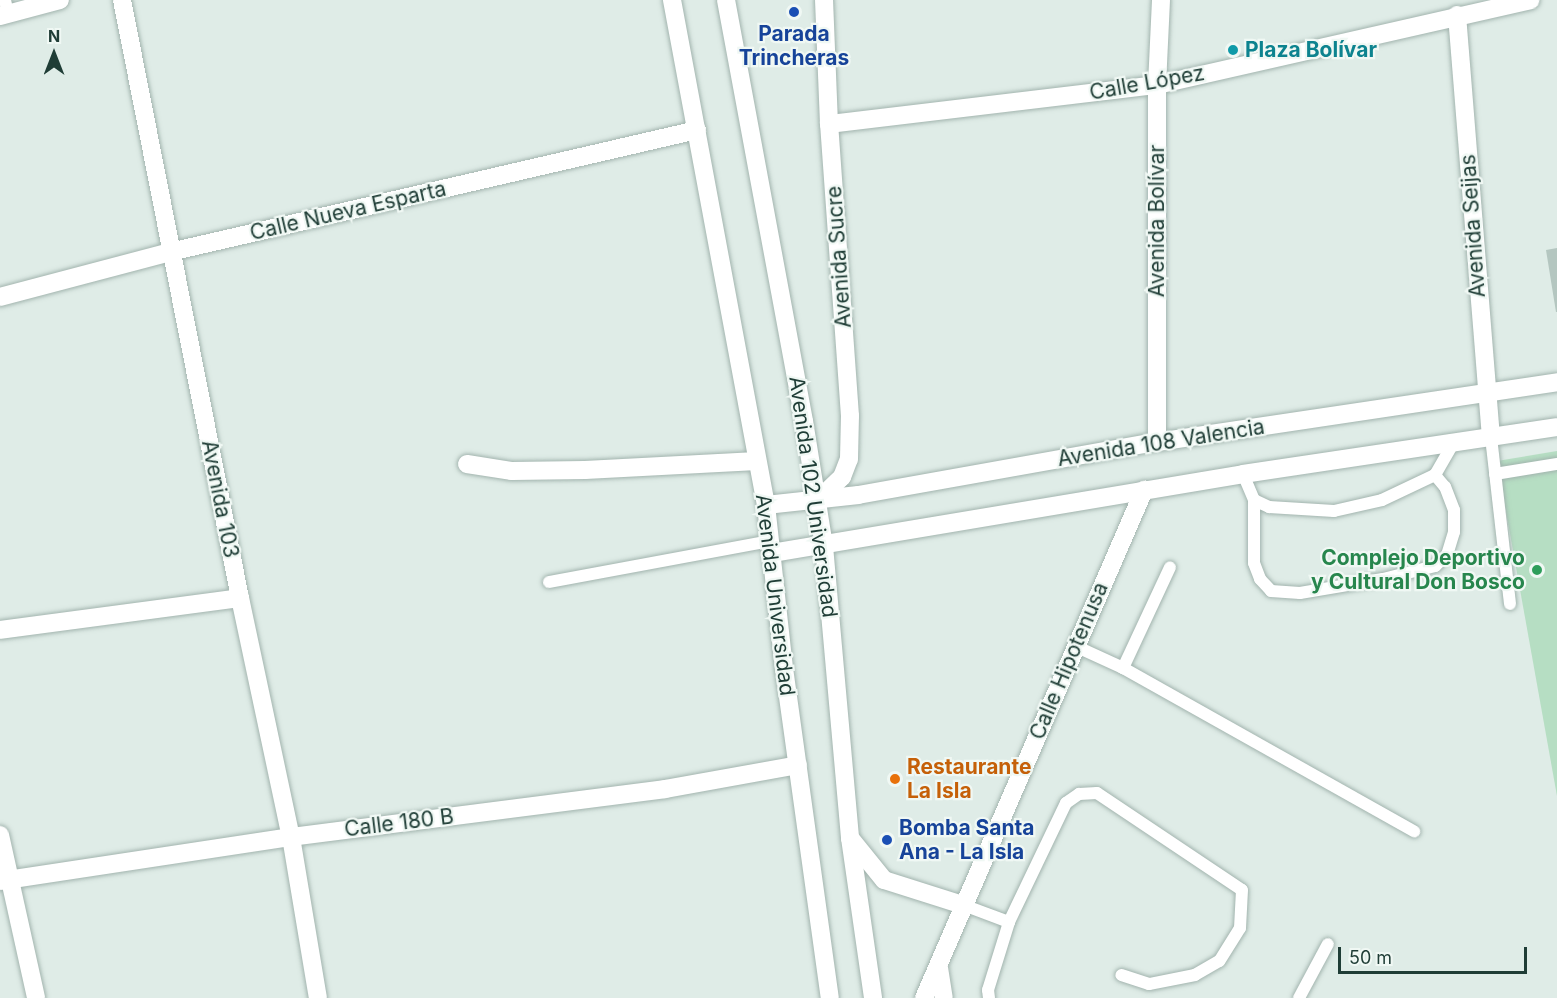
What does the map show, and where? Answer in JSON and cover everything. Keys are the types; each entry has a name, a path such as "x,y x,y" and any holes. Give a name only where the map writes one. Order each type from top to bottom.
{"street":[{"path":"4,10 60,0"},
{"name":"Avenida 103","path":"122,0 170,252 291,837 318,998"},
{"path":"672,0 697,130"},
{"name":"Avenida 102 Universidad","path":"726,0 824,546 850,838 873,998"},
{"name":"Avenida Sucre","path":"817,501 842,477 849,459 850,416 829,124 824,0"},
{"name":"Avenida Bolívar","path":"1157,442 1157,85 1161,0"},
{"name":"Calle López","path":"829,124 1157,85 1530,0"},
{"name":"Avenida Seijas","path":"1457,15 1491,437"},
{"name":"Calle Nueva Esparta","path":"0,297 170,252 697,130"},
{"name":"Avenida Universidad","path":"697,130 766,505 784,668 830,998"},
{"name":"Avenida 108 Valencia","path":"766,505 817,501 1157,442 1557,382"},
{"name":"Avenida 108 Valencia","path":"771,547 824,546 1243,474 1557,428"},
{"path":"467,464 533,471 758,461"},
{"name":"Calle Hipotenusa","path":"924,998 966,906 1075,646 1144,490"},
{"path":"0,630 240,598"},
{"name":"Calle 180 B","path":"5,880 291,837 665,789 798,765"},
{"path":"0,835 5,880 36,998"},
{"path":"850,838 884,880 966,906"},
{"path":"939,968 944,998"}],"lane":[{"path":"1491,437 1510,604"},
{"path":"1254,500 1269,507 1289,510 1334,511 1382,500 1435,475 1454,442"},
{"path":"1495,474 1557,464"},
{"path":"1243,474 1254,500 1254,563 1260,579 1271,591 1300,593 1383,579 1435,566 1447,555 1454,532 1454,510 1445,487 1435,475"},
{"path":"549,582 771,547"},
{"path":"1123,668 1170,567"},
{"path":"1075,646 1123,668 1414,831"},
{"path":"988,998 988,990 1009,922 1066,803 1079,794 1097,793 1242,890 1240,928 1219,961 1195,975 1149,984 1121,975"},
{"path":"966,906 1009,922"},
{"path":"1299,998 1328,944"}],"green space":[{"name":"Complejo Deportivo y Cultural Don Bosco","path":"1557,451 1557,796 1497,461"}],"building":[{"path":"1557,248 1557,312 1556,312 1546,250"}],"place":[{"name":"Parada Trincheras","path":"794,12"},
{"name":"Plaza Bolívar","path":"1233,50"},
{"name":"Complejo Deportivo y Cultural Don Bosco","path":"1537,570"},
{"name":"Restaurante La Isla","path":"895,779"},
{"name":"Bomba Santa Ana - La Isla","path":"887,840"}]}
